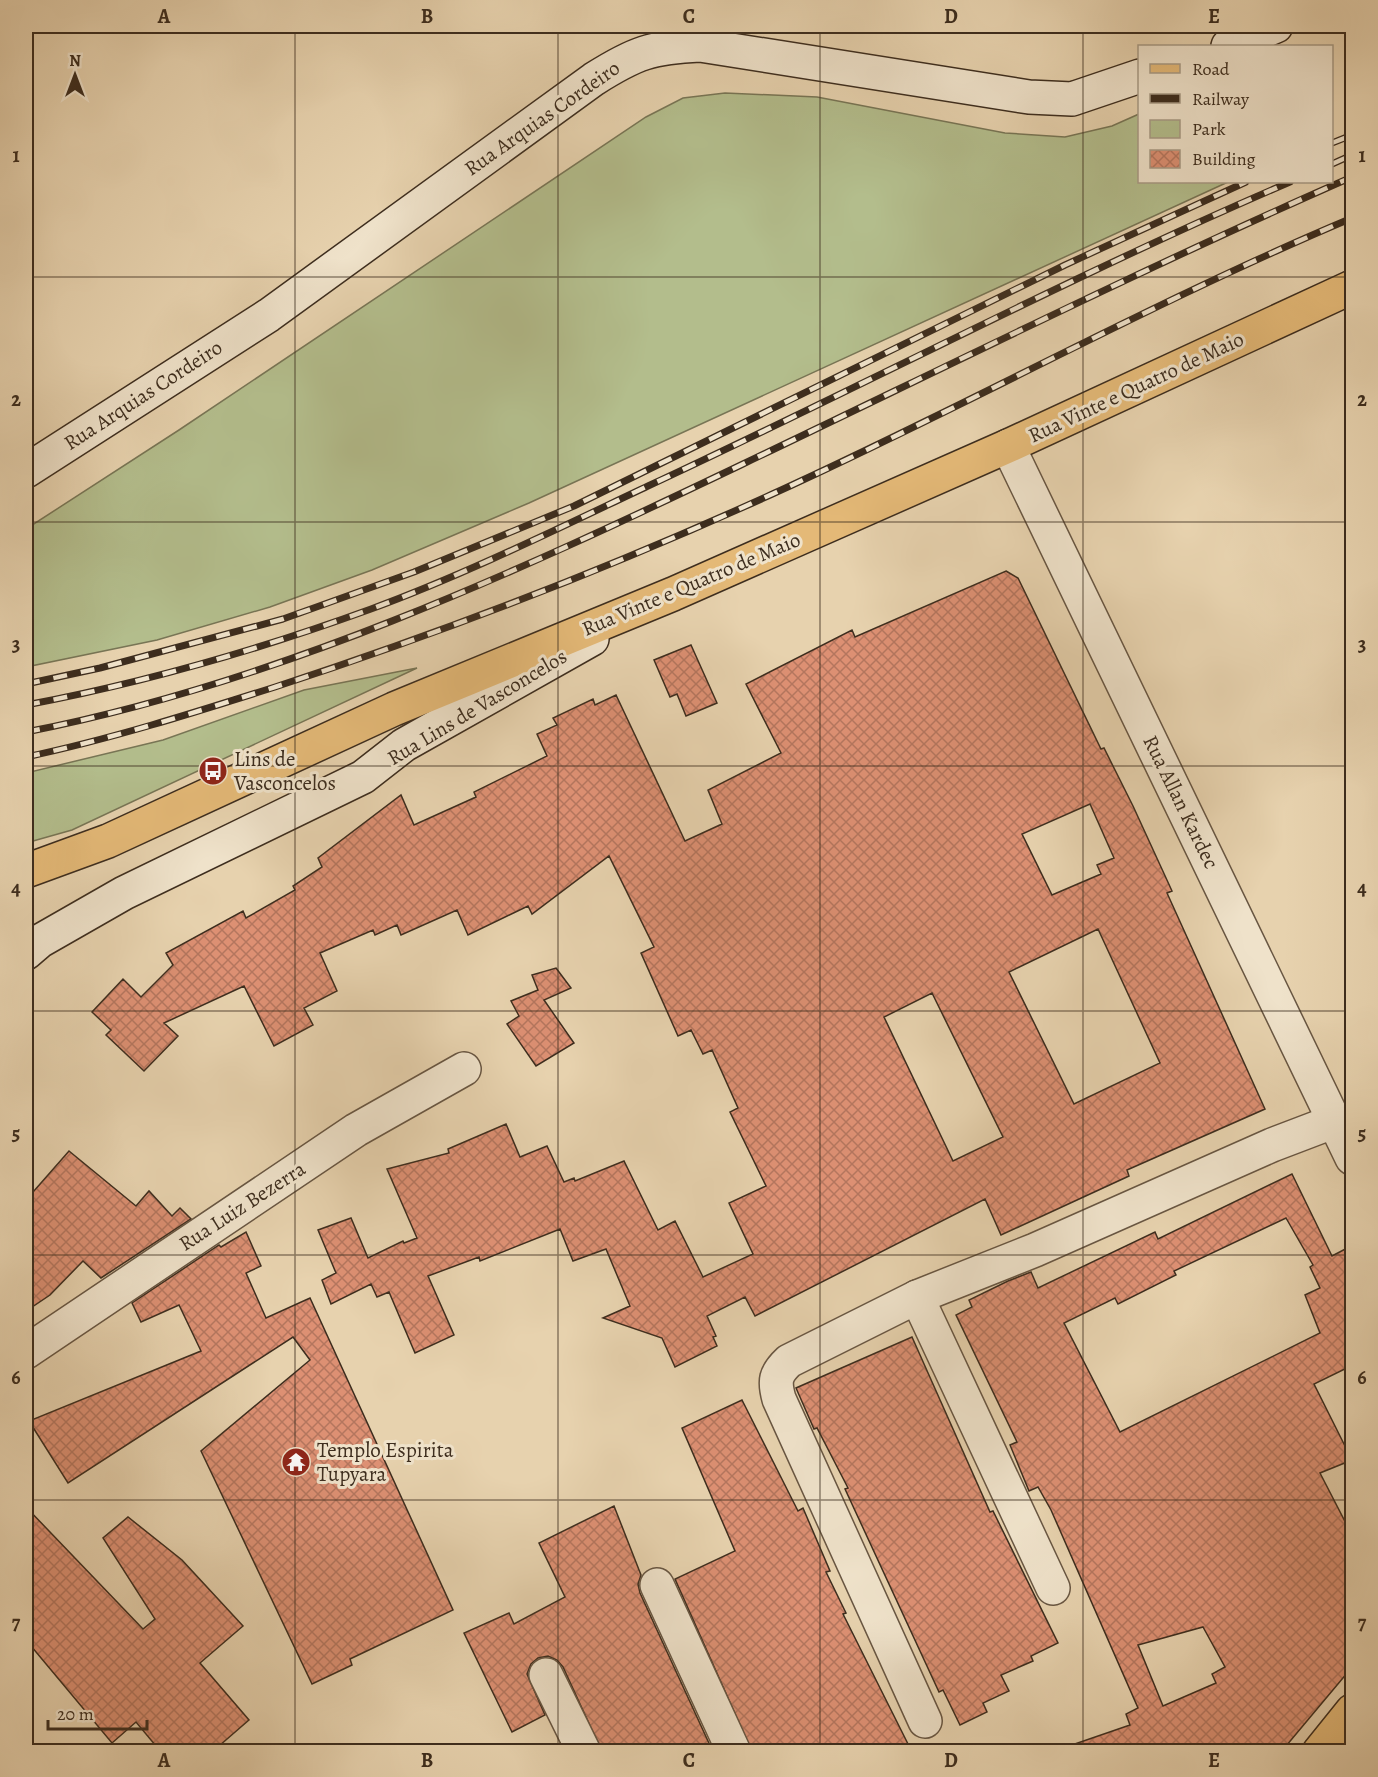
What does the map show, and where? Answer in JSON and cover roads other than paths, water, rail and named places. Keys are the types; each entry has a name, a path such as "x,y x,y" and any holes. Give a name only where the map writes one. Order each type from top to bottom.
{"main road":[{"name":"Rua Vinte e Quatro de Maio","path":"26,871 108,841 394,709 673,594 1008,446 1353,287"},
{"path":"1319,1752 1353,1711"}],"street":[{"name":"Rua Arquias Cordeiro","path":"26,471 269,315 594,79 622,61 659,47 700,45 1029,97 1072,99 1138,77"},
{"name":"Rua Allan Kardec","path":"1008,446 1353,1158"},
{"name":"Rua Lins de Vasconcelos","path":"26,953 40,941 124,893 363,777 404,745 673,594"},
{"name":"Rua Luiz Bezerra","path":"26,1352 356,1130 464,1069"},
{"path":"925,1721 801,1447 775,1383 779,1371 789,1361 917,1297 1035,1250 1272,1145 1335,1121"},
{"path":"917,1297 1053,1588"},
{"path":"657,1584 734,1752"},
{"path":"546,1675 584,1752"}],"railway":[{"path":"1333,143 1352,135"},
{"path":"1333,164 1352,155"},
{"path":"26,732 119,711 212,685 303,655 481,584 656,505 1122,282 1352,177"},
{"path":"26,684 100,668 283,619 414,572 574,506 1065,265 1244,183"},
{"path":"26,705 157,676 243,652 371,609 442,581 545,535 1128,255 1288,183"},
{"path":"26,757 121,734 275,687 467,620 593,571 779,491 1207,283 1352,218"}],"place":[{"name":"Lins de Vasconcelos","path":"213,771"},
{"name":"Templo Espirita Tupyara","path":"296,1462"}]}
